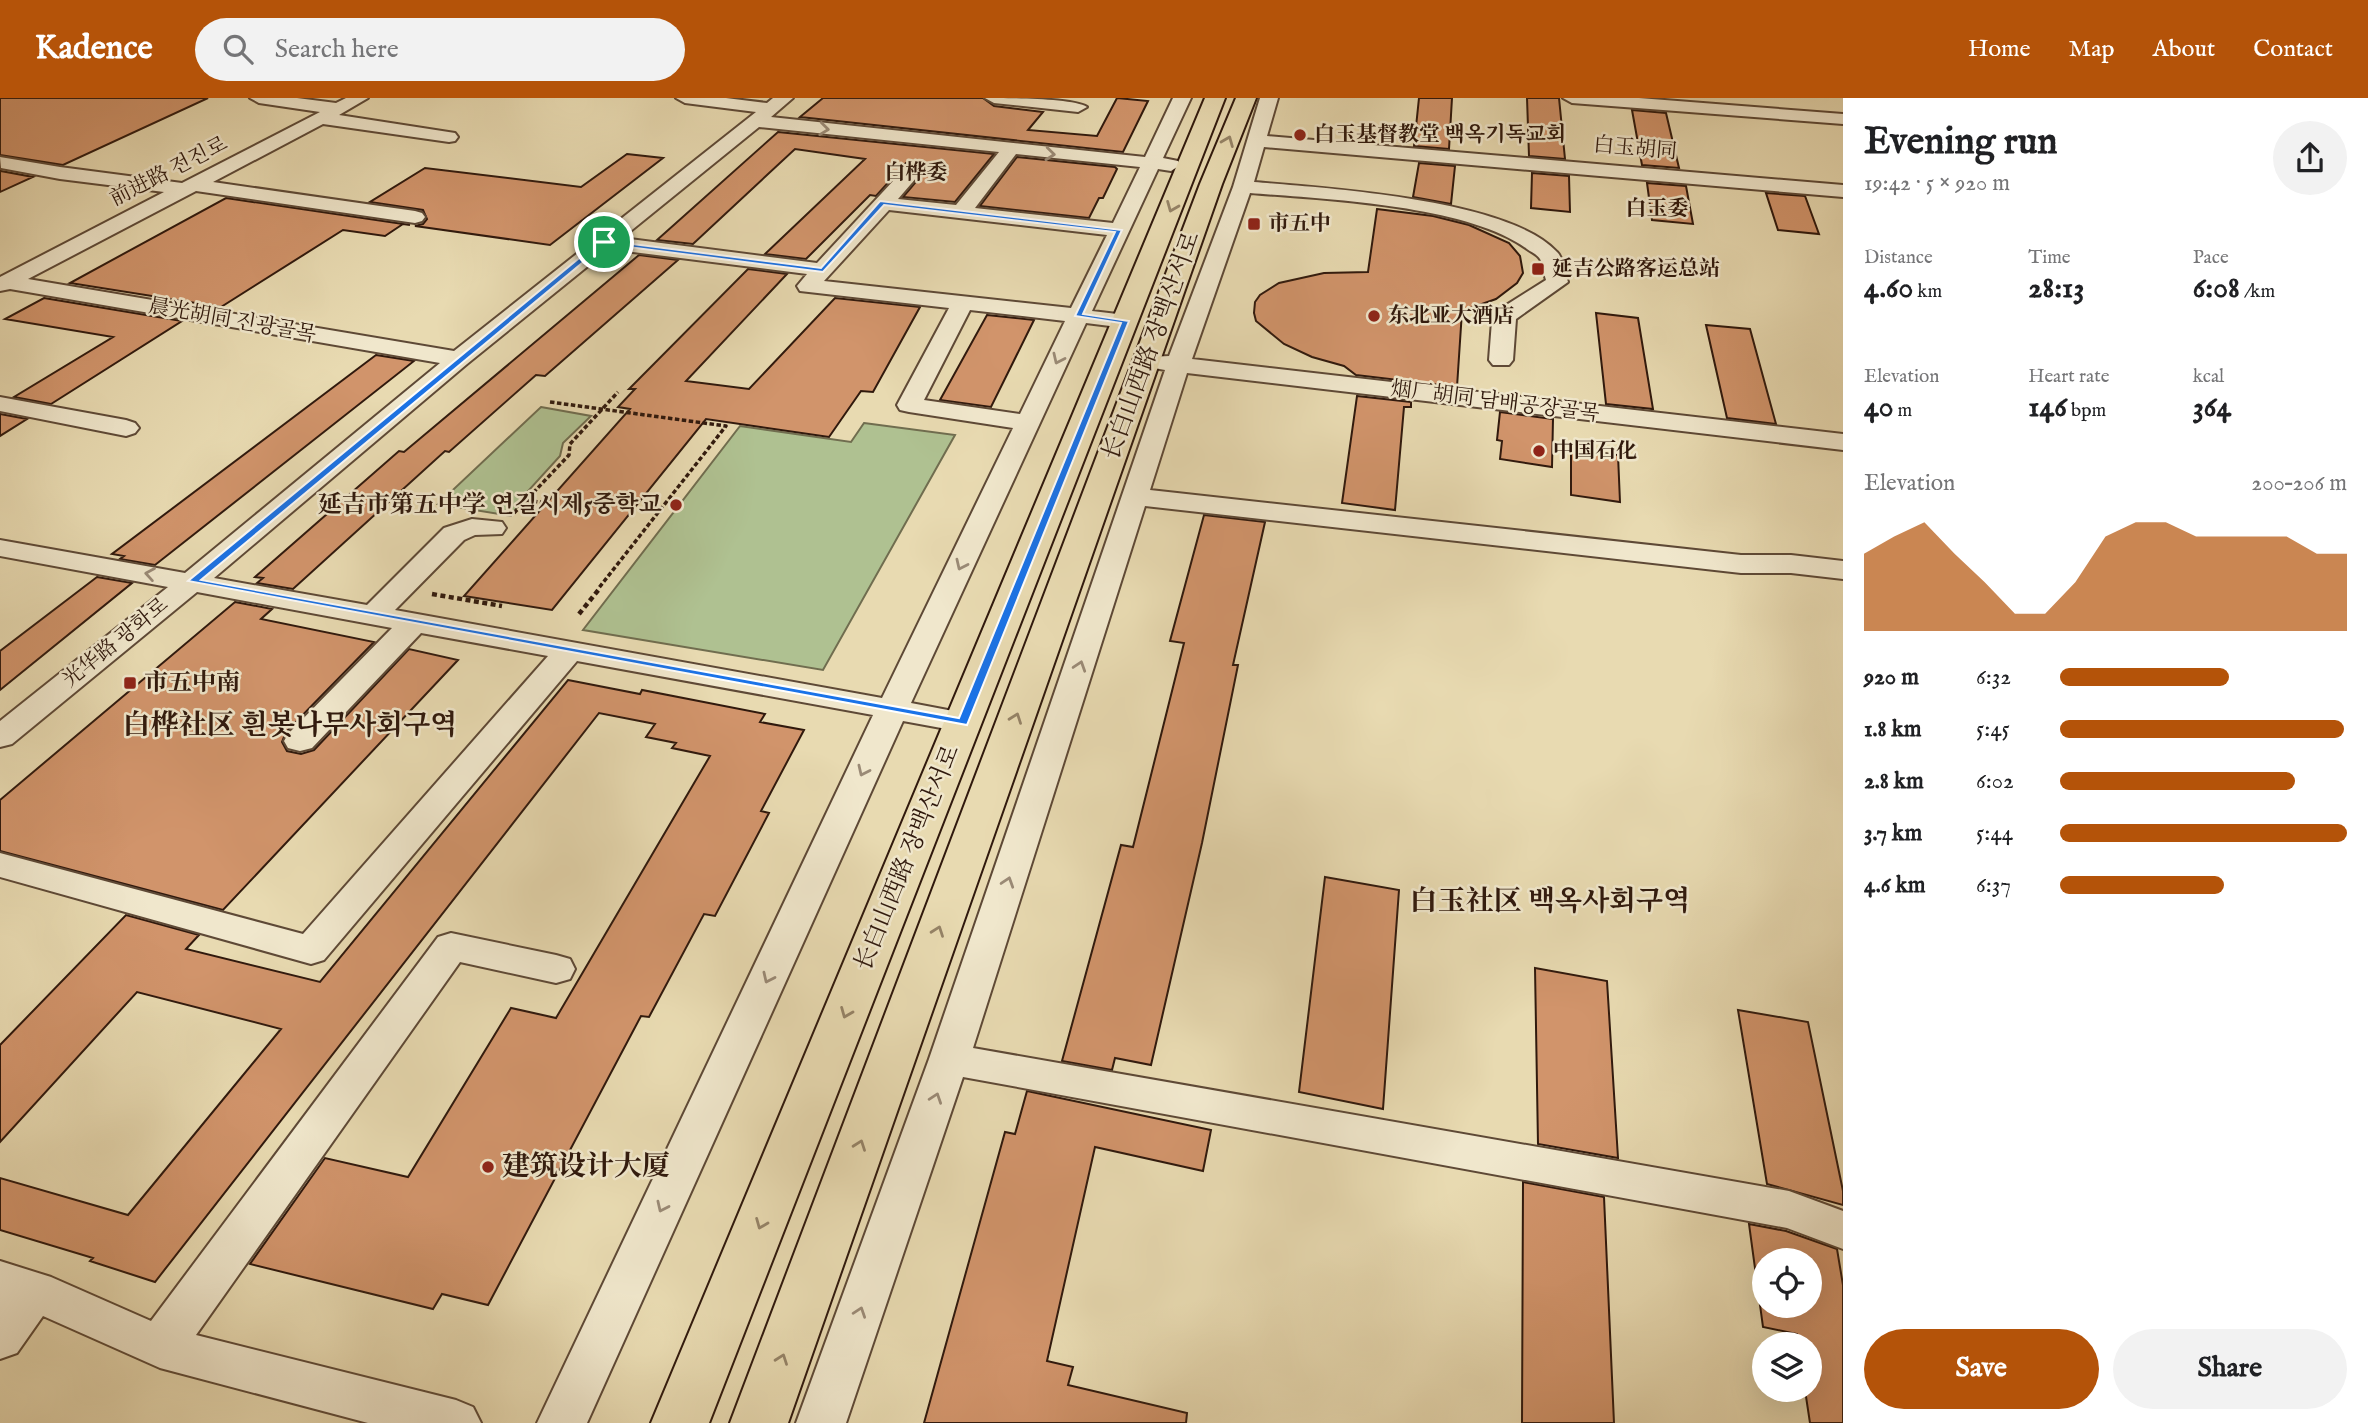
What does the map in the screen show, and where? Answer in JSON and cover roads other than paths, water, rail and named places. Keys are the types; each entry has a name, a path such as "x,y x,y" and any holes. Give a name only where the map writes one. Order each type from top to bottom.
{"main road":[{"name":"长白山西路 장백산서로","path":"680,1423 1126,321 1214,180 1215,98"},
{"name":"长白山西路 장백산서로","path":"759,1423 1162,363 1214,180 1246,98"}],"street":[{"path":"259,98 338,109"},
{"name":"前进路 전진로","path":"3,284 359,98"},
{"path":"685,98 771,109 1010,150 1152,164 1214,180 1444,210 1489,221 1530,241 1554,261 1559,273 1557,282 1508,314 1503,321 1501,360"},
{"path":"994,98 1078,107"},
{"path":"562,1423 892,709 1182,98"},
{"path":"1214,180 1255,141 1269,98"},
{"path":"1572,98 1843,119"},
{"name":"光华路 광화로","path":"0,737 193,581 458,359 771,109"},
{"path":"321,118 449,137"},
{"name":"白玉胡同","path":"1255,141 1398,150 1843,191"},
{"path":"961,212 1010,150"},
{"path":"1,162 60,173 191,187 415,217"},
{"path":"914,170 808,286 1126,321"},
{"path":"883,203 1119,230"},
{"path":"604,242 823,270"},
{"name":"晨光胡同 진광골목","path":"3,284 458,359"},
{"path":"962,303 909,405 1028,423"},
{"path":"821,1423 949,1059 1136,497 1162,363"},
{"name":"烟厂胡同 담배공장골목","path":"1162,363 1843,442"},
{"path":"0,404 126,428"},
{"path":"1136,497 1741,564 1791,564 1843,570"},
{"path":"374,615 454,534 472,527 500,523"},
{"path":"0,548 963,722"},
{"path":"300,741 415,622"},
{"path":"0,865 311,950 570,650"},
{"path":"160,1347 452,947 556,968"},
{"path":"949,1059 1789,1210 1843,1230"},
{"path":"0,1338 18,1286 160,1347 456,1423"}],"place":[{"name":"白玉基督教堂 백옥기독교회","path":"1300,135"},
{"name":"市五中","path":"1254,224"},
{"name":"延吉公路客运总站","path":"1538,269"},
{"name":"东北亚大酒店","path":"1374,316"},
{"name":"中国石化","path":"1539,451"},
{"name":"延吉市第五中学 연길시제5중학교","path":"676,505"},
{"name":"市五中南","path":"130,683"},
{"name":"建筑设计大厦","path":"488,1167"}],"district":[{"name":"白桦委","path":"916,173"},
{"name":"白玉委","path":"1657,209"},
{"name":"白桦社区 흰봇나무사회구역","path":"290,726"},
{"name":"白玉社区 백옥사회구역","path":"1550,902"}]}
